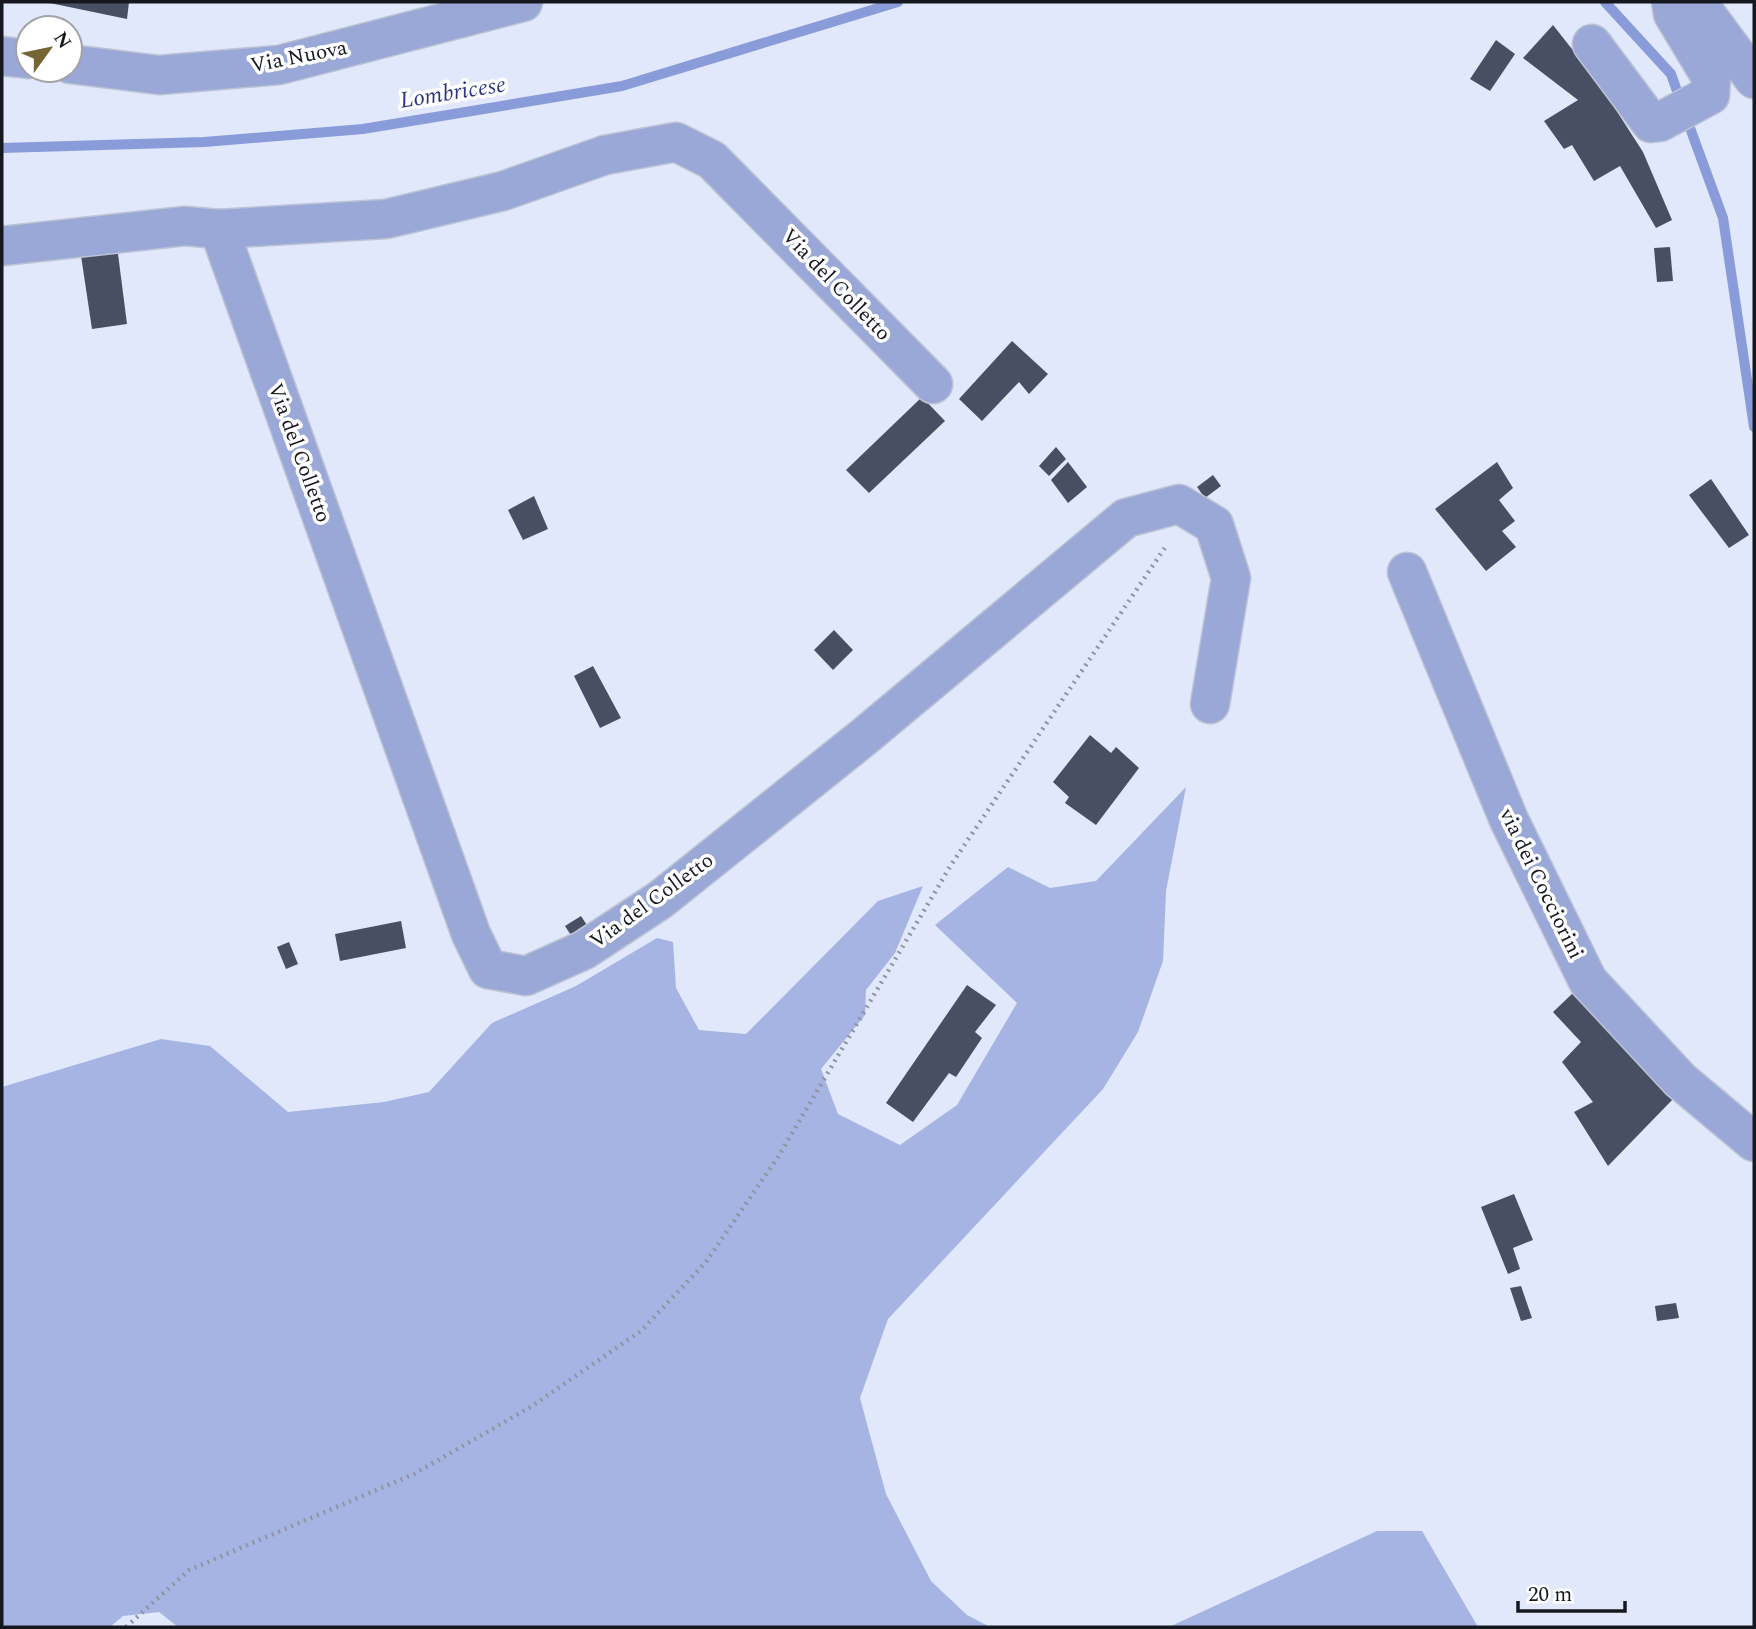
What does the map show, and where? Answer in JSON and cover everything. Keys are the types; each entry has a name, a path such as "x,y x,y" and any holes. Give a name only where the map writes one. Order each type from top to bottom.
{"street":[{"name":"Via Nuova","path":"84,66 159,75 279,65 523,2"},
{"path":"1592,44 1651,123 1660,122 1710,95 1711,77 1673,14 1671,2"},
{"path":"1697,2 1754,79"},
{"name":"Via del Colletto","path":"2,246 185,226 219,229 386,219 503,191 605,155 676,142 712,160 933,384"},
{"name":"Via del Colletto","path":"219,229 471,934 488,970 526,976 584,950 660,900 865,736 1126,518 1179,504 1190,511"},
{"path":"1190,511 1214,525 1231,578 1210,704"},
{"name":"via dei Cocciorini","path":"1407,572 1508,820 1588,981 1680,1080 1754,1142"}],"path":[{"path":"126,1627 189,1570 244,1549 414,1474 532,1406 640,1331 659,1312 706,1262 778,1157 951,865 1190,511"}],"shaded area":[{"path":"1186,787 1166,891 1163,961 1138,1032 1103,1089 888,1319 860,1398 886,1494 931,1581 967,1615 990,1627 178,1627 159,1612 123,1616 110,1627 2,1627 2,1087 161,1039 210,1046 288,1112 384,1102 429,1092 492,1023 576,986 657,938 673,942 676,988 699,1030 746,1034 878,901 923,886 895,953 866,990 865,1015 821,1069 838,1114 900,1145 957,1105 1017,1003 935,925 1008,867 1050,888 1096,881"},
{"path":"1377,1531 1422,1531 1478,1627 1169,1627"}],"building":[{"path":"45,2 129,2 127,19"},
{"path":"1553,25 1598,82 1643,152 1672,220 1656,228 1620,166 1594,181 1572,145 1564,149 1544,121 1578,100 1523,58"},
{"path":"1496,40 1515,54 1490,91 1470,79"},
{"path":"117,246 127,324 92,329 80,249"},
{"path":"1670,247 1673,281 1657,282 1654,248"},
{"path":"1012,341 1048,374 1029,394 1019,382 982,421 959,399"},
{"path":"922,397 945,421 869,493 846,470"},
{"path":"1056,447 1066,459 1049,476 1039,466"},
{"path":"1068,462 1087,487 1068,503 1051,480"},
{"path":"1497,462 1513,488 1499,500 1515,521 1502,531 1516,547 1486,571 1435,509"},
{"path":"1213,475 1221,486 1205,498 1197,487"},
{"path":"1711,479 1749,535 1729,548 1689,495"},
{"path":"534,496 548,529 523,540 508,510"},
{"path":"834,630 853,650 833,670 814,650"},
{"path":"593,666 621,718 600,728 574,676"},
{"path":"1090,735 1111,753 1116,747 1139,768 1096,825 1065,803 1069,797 1053,782"},
{"path":"581,916 592,933 576,943 565,926"},
{"path":"401,921 406,948 340,961 335,934"},
{"path":"289,942 298,964 286,969 277,947"},
{"path":"967,985 996,1005 975,1032 982,1038 956,1077 949,1073 913,1122 886,1103"},
{"path":"1573,993 1675,1097 1608,1166 1574,1112 1593,1102 1562,1062 1581,1042 1553,1012"},
{"path":"1514,1194 1533,1240 1513,1248 1520,1269 1508,1274 1481,1207"},
{"path":"1521,1286 1532,1318 1521,1321 1510,1288"},
{"path":"1676,1303 1679,1318 1657,1321 1655,1306"}],"waterway":[{"name":"Lombricese","path":"2,148 204,142 363,129 622,86 898,2"},
{"name":"Lombricese","path":"1605,2 1671,74 1681,102"},
{"name":"Lombricese","path":"1686,117 1723,218 1754,427"}]}
